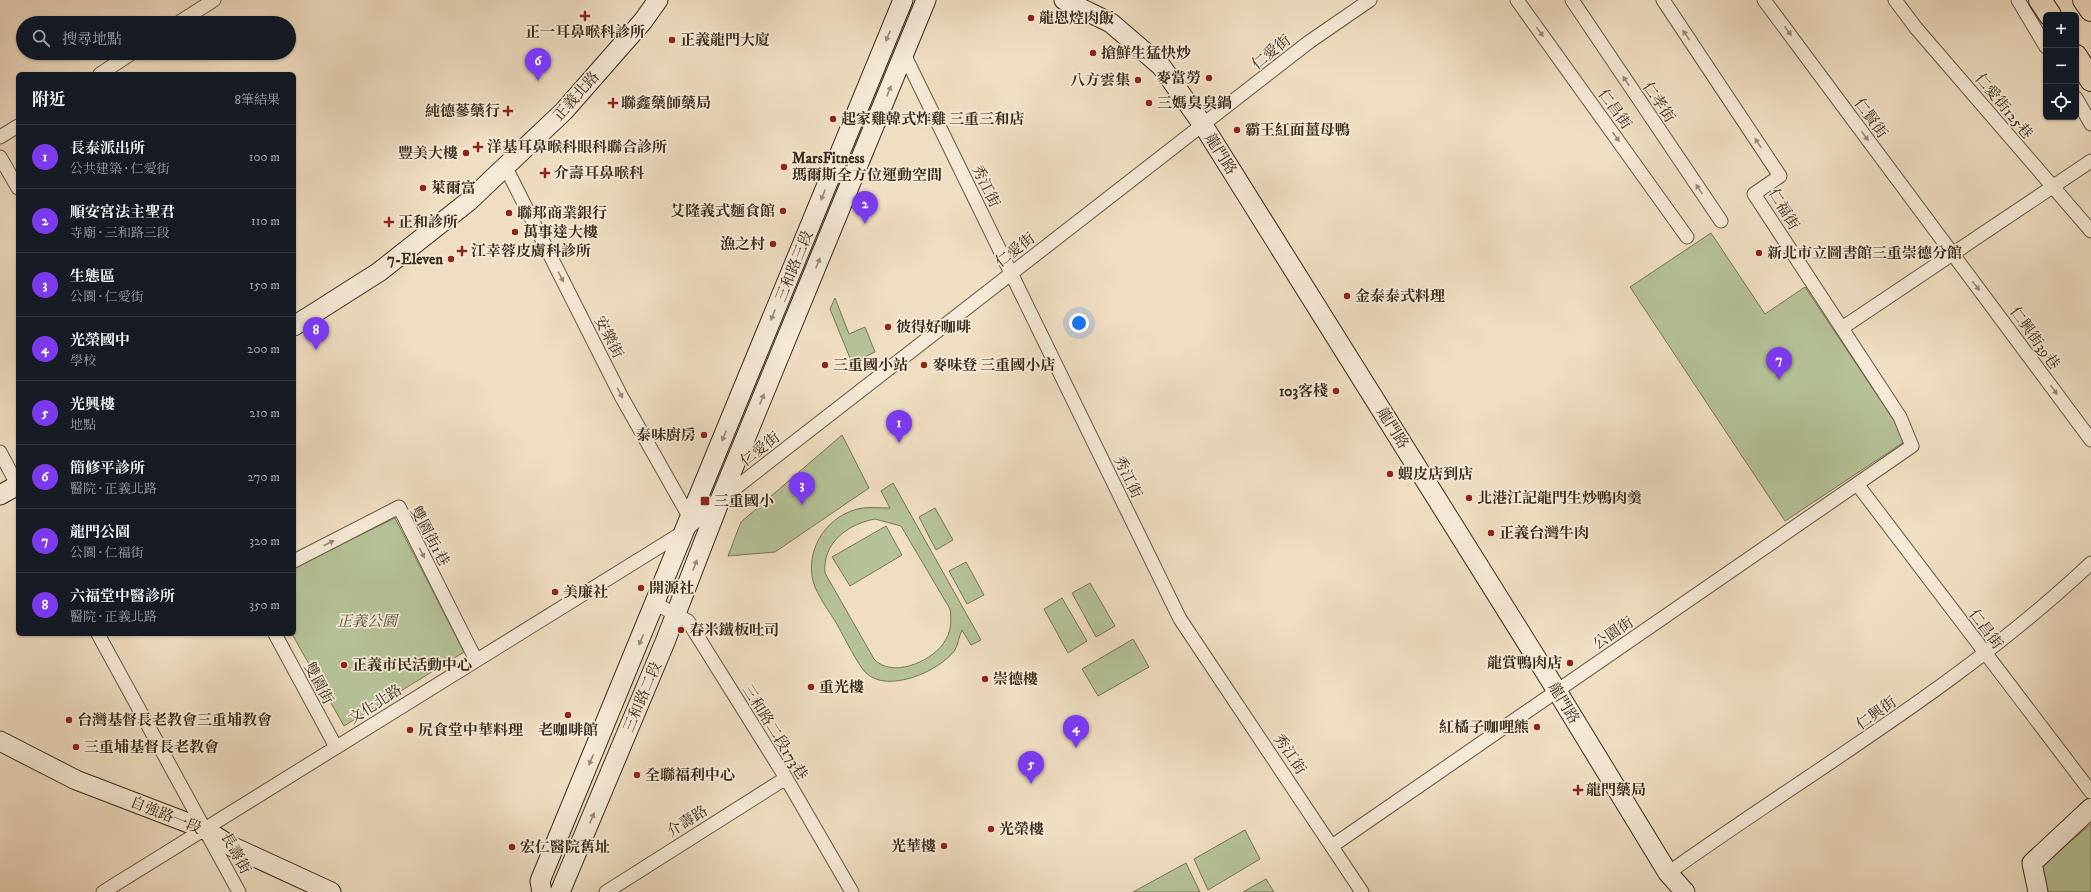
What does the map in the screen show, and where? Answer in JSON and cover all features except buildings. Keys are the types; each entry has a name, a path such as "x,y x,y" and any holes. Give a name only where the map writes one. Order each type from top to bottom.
{"highway":[{"path":"2084,0 2091,10"},
{"path":"2023,2 2044,12"},
{"path":"2079,61 2091,80"}],"street":[{"path":"189,16 214,0"},
{"name":"正義北路","path":"296,325 379,272 469,201 506,168 564,111 642,21 658,0"},
{"name":"三和路三段","path":"687,524 903,0"},
{"name":"三和路三段","path":"720,500 926,0"},
{"name":"龍門路","path":"1064,0 1111,23 1161,66 1203,125 1557,691 1668,873 1685,892"},
{"name":"仁愛街","path":"687,524 720,500 1309,42 1370,0"},
{"name":"仁昌街","path":"1518,0 1687,237"},
{"name":"仁孝街","path":"1572,0 1721,221"},
{"name":"仁福街","path":"1663,0 1780,176 1754,194 1900,417 1912,446"},
{"name":"仁賢街","path":"1764,0 1953,255"},
{"name":"仁愛街125巷","path":"1895,0 1916,28 2091,231"},
{"path":"2023,2 2043,41"},
{"name":"秀江街","path":"904,54 1010,274 1180,619 1362,892"},
{"path":"103,72 121,60"},
{"path":"2079,103 2091,124"},
{"path":"0,137 16,127"},
{"path":"0,157 16,185"},
{"path":"1842,328 1953,255 2051,186 2091,161"},
{"name":"安樂街","path":"506,168 687,524"},
{"name":"仁興街39巷","path":"1953,255 2091,440"},
{"name":"公園街","path":"1332,846 1912,446"},
{"path":"0,452 16,481"},
{"name":"仁昌街","path":"1857,484 1984,654 2091,792"},
{"path":"0,495 16,486"},
{"name":"三和路二段","path":"560,892 676,614 720,500"},
{"name":"雙園街1巷","path":"296,560 399,507 476,660"},
{"name":"三和路二段","path":"542,892 540,881 656,604 687,524"},
{"name":"文化北路","path":"103,892 476,660 687,524"},
{"name":"仁興街","path":"1668,873 1743,820 1855,747 1984,654 2033,616 2091,563"},
{"name":"三和路二段173巷","path":"656,604 688,621 786,778 852,892"},
{"name":"長壽街","path":"99,636 239,892"},
{"name":"雙園街","path":"276,636 336,747"},
{"name":"自強路一段","path":"0,741 76,780 204,829 231,846 331,892"},
{"name":"介壽路","path":"606,892 786,778"},
{"path":"2038,892 2032,864 2091,808"}],"green space":[{"path":"1711,233 1765,314 1805,287 1907,440 1785,521 1630,287"},
{"path":"835,298 849,334 865,327 875,352 852,363 830,309"},
{"path":"842,435 869,488 775,552 728,556 741,522"},
{"path":"893,483 981,640 971,645 962,630 955,650 948,658 938,665 913,677 887,681 876,679 862,669 817,592 813,581 811,568 816,544 830,524 851,511 863,508 890,508 881,491","holes":["875,519 901,526 950,609 951,623 946,640 937,651 919,662 900,668 881,665 874,659 825,573 825,562 832,544 847,530 855,525"]},
{"path":"935,508 953,540 936,550 919,517"},
{"name":"正義公園","path":"395,518 464,652 344,726 293,636 296,636 296,566"},
{"path":"886,526 902,555 850,586 832,557"},
{"path":"966,562 984,595 967,604 949,571"},
{"path":"1090,583 1115,626 1096,637 1072,593"},
{"path":"1062,598 1087,641 1068,653 1044,609"},
{"path":"1133,639 1149,667 1098,696 1082,669"},
{"path":"2091,824 2091,892 2045,892 2040,867"},
{"path":"1245,830 1260,859 1208,890 1194,859"},
{"path":"1186,863 1200,892 1133,892"},
{"path":"1266,879 1274,892 1243,892"}],"place":[{"name":"正一耳鼻喉科診所","path":"585,16"},
{"name":"龍恩焢肉飯","path":"1031,18"},
{"name":"正義龍門大廈","path":"672,40"},
{"name":"搶鮮生猛快炒","path":"1093,53"},
{"name":"麥當勞","path":"1209,78"},
{"name":"八方雲集","path":"1138,80"},
{"name":"簡修平診所","path":"538,81"},
{"name":"聯鑫藥師藥局","path":"613,103"},
{"name":"三媽臭臭鍋","path":"1149,103"},
{"name":"純德蔘藥行","path":"508,111"},
{"name":"起家雞韓式炸雞 三重三和店","path":"833,119"},
{"name":"霸王紅面薑母鴨","path":"1237,130"},
{"name":"洋基耳鼻喉科眼科聯合診所","path":"478,147"},
{"name":"豐美大樓","path":"466,153"},
{"name":"MarsFitness 瑪爾斯全方位運動空間","path":"784,167"},
{"name":"介壽耳鼻喉科","path":"545,173"},
{"name":"萊爾富","path":"423,188"},
{"name":"艾隆義式麵食館","path":"783,211"},
{"name":"聯邦商業銀行","path":"509,213"},
{"name":"正和診所","path":"389,222"},
{"name":"順安宮法主聖君","path":"865,224"},
{"name":"萬事達大樓","path":"515,232"},
{"name":"漁之村","path":"773,244"},
{"name":"江幸蓉皮膚科診所","path":"462,251"},
{"name":"新北市立圖書館三重崇德分館","path":"1759,253"},
{"name":"7-Eleven","path":"451,259"},
{"name":"金泰泰式料理","path":"1347,296"},
{"name":"彼得好咖啡","path":"888,327"},
{"name":"六福堂中醫診所","path":"316,350"},
{"name":"三重國小站","path":"825,365"},
{"name":"麥味登 三重國小店","path":"924,365"},
{"name":"龍門公園","path":"1779,380"},
{"name":"103客棧","path":"1336,391"},
{"name":"泰味廚房","path":"704,435"},
{"name":"長泰派出所","path":"899,443"},
{"name":"蝦皮店到店","path":"1390,474"},
{"name":"北港江記龍門生炒鴨肉羹","path":"1469,498"},
{"name":"三重國小","path":"705,501"},
{"name":"生態區","path":"802,505"},
{"name":"正義台灣牛肉","path":"1491,533"},
{"name":"開源社","path":"641,588"},
{"name":"美廉社","path":"555,592"},
{"name":"春米鐵板吐司","path":"681,630"},
{"name":"龍賞鴨肉店","path":"1570,663"},
{"name":"正義市民活動中心","path":"344,665"},
{"name":"崇德樓","path":"985,679"},
{"name":"重光樓","path":"811,687"},
{"name":"老咖啡館","path":"568,715"},
{"name":"台灣基督長老教會三重埔教會","path":"69,720"},
{"name":"紅橘子咖哩熊","path":"1537,727"},
{"name":"尻食堂中華料理","path":"410,730"},
{"name":"三重埔基督長老教會","path":"76,747"},
{"name":"光榮國中","path":"1076,748"},
{"name":"全聯福利中心","path":"637,775"},
{"name":"光興樓","path":"1031,784"},
{"name":"龍門藥局","path":"1578,790"},
{"name":"光榮樓","path":"991,829"},
{"name":"光華樓","path":"944,846"},
{"name":"宏仁醫院舊址","path":"512,847"}]}
